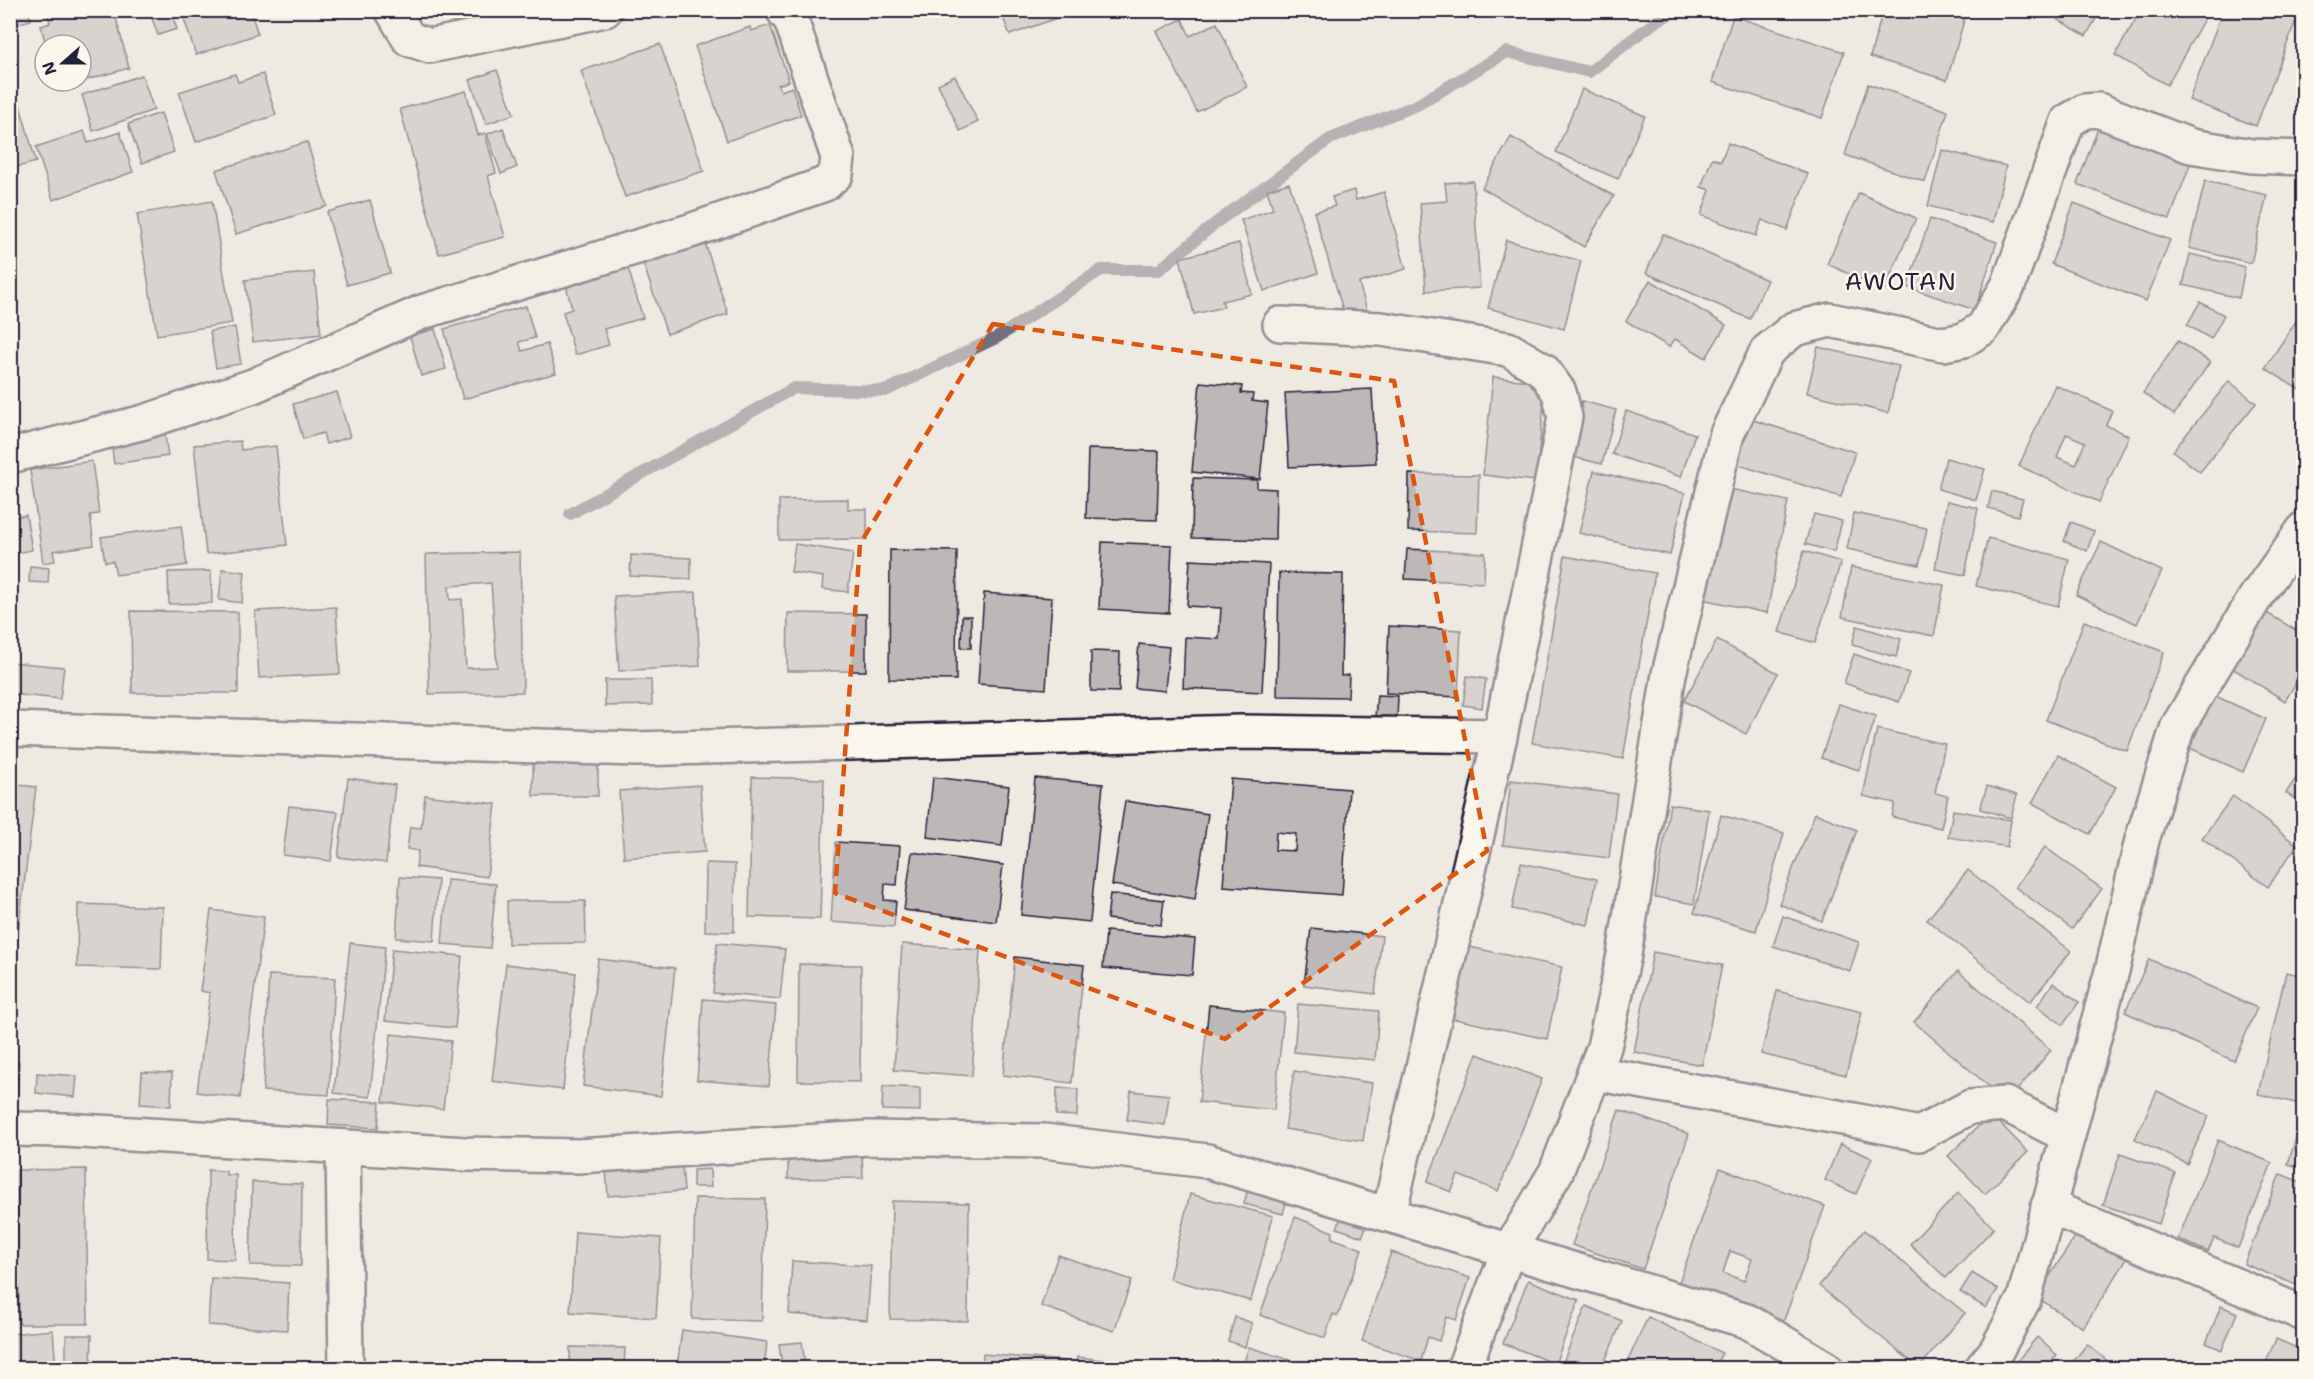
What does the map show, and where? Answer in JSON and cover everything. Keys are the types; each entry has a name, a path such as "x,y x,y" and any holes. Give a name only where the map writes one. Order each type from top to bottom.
{"street":[{"path":"392,10 409,39 430,46 604,10"},
{"path":"10,456 144,422 253,386 422,312 690,231 825,184 836,174 838,157 789,14"},
{"path":"1464,1368 1508,1252 1556,1172 1604,1047 1624,955 1672,663 1727,434 1767,351 1794,329 1830,320 1943,344 1964,340 1983,328 2008,286 2068,121 2085,111 2098,110 2191,146 2252,156 2304,158"},
{"path":"1280,324 1381,329 1509,349 1543,370 1559,392 1565,417 1500,736 1389,1214"},
{"path":"1982,1368 1996,1351 2024,1299 2112,968 2142,840 2178,726 2257,595 2304,529"},
{"path":"10,729 636,749 1240,732 1500,736"},
{"path":"1594,1073 1919,1134 1970,1107 2005,1104 2068,1136"},
{"path":"10,1129 64,1130 466,1154 578,1156 869,1138 1044,1140 1207,1161 1747,1321 1826,1368"},
{"path":"343,1147 346,1368"},
{"path":"2048,1206 2304,1314"}],"highlighted area":[{"path":"993,324 1394,381 1487,851 1225,1039 835,893 860,544"}],"building":[{"path":"13,10 28,10 31,20 16,24"},
{"path":"47,10 114,10 129,68 93,78 93,33 43,33 41,26 50,23"},
{"path":"149,10 170,10 177,29 158,35"},
{"path":"181,10 250,10 258,34 196,55"},
{"path":"1000,10 1076,10 1076,11 1010,35"},
{"path":"1883,10 1967,10 1947,80 1870,57"},
{"path":"2042,10 2101,10 2086,36"},
{"path":"2141,10 2209,10 2167,85 2115,55"},
{"path":"2223,10 2300,10 2256,126 2189,100"},
{"path":"1733,16 1844,52 1822,118 1712,82"},
{"path":"1182,19 1190,36 1217,23 1247,87 1197,112 1157,31"},
{"path":"770,25 789,81 778,85 781,91 792,87 801,115 727,141 695,46 750,27 751,31"},
{"path":"660,44 704,171 625,197 581,71"},
{"path":"10,70 36,162 10,169"},
{"path":"497,70 514,114 486,124 470,80"},
{"path":"235,74 238,82 263,74 276,115 196,142 179,92"},
{"path":"142,75 154,110 93,131 82,95"},
{"path":"955,76 978,122 960,131 938,84"},
{"path":"1868,84 1948,111 1925,182 1845,155"},
{"path":"1582,89 1645,116 1618,179 1556,152"},
{"path":"466,91 478,135 485,133 496,173 488,176 505,237 439,254 400,109"},
{"path":"161,113 174,152 142,163 128,124"},
{"path":"503,128 517,167 501,174 487,134"},
{"path":"2098,128 2191,162 2170,219 2077,184"},
{"path":"84,131 88,143 120,132 133,172 53,200 36,147"},
{"path":"1511,137 1614,196 1584,247 1482,188"},
{"path":"307,142 327,206 236,234 216,170"},
{"path":"1728,143 1808,174 1787,230 1762,220 1756,236 1701,215 1710,190 1701,187 1712,158 1721,161"},
{"path":"1942,150 2006,166 1993,222 1928,206"},
{"path":"1473,181 1480,288 1426,291 1420,203 1447,201 1445,183"},
{"path":"2205,181 2267,195 2251,263 2189,248"},
{"path":"1289,183 1318,273 1264,291 1241,220 1273,209 1267,190"},
{"path":"1354,190 1356,200 1384,192 1406,269 1359,283 1367,311 1345,317 1314,212 1335,206 1332,197"},
{"path":"1859,193 1916,218 1884,290 1827,264"},
{"path":"370,200 390,273 347,285 327,212"},
{"path":"212,201 232,323 157,335 137,214"},
{"path":"2074,203 2170,240 2146,301 2051,264"},
{"path":"1930,219 1997,242 1975,310 1907,287"},
{"path":"1663,234 1767,280 1750,319 1646,273"},
{"path":"1506,240 1581,261 1564,329 1488,308"},
{"path":"705,243 728,314 667,334 643,263"},
{"path":"1239,243 1252,294 1222,301 1224,307 1194,314 1180,258"},
{"path":"2190,254 2245,267 2239,298 2183,285"},
{"path":"628,268 643,318 604,329 609,345 575,355 563,312 572,309 566,285"},
{"path":"314,272 321,334 253,342 245,280"},
{"path":"1650,280 1726,325 1706,358 1675,339 1669,347 1626,321"},
{"path":"2200,302 2224,315 2211,339 2187,325"},
{"path":"526,306 535,338 519,342 522,351 547,344 556,373 463,399 444,329"},
{"path":"2304,309 2304,393 2265,368"},
{"path":"235,327 241,364 216,368 210,331"},
{"path":"435,329 446,369 421,376 410,336"},
{"path":"2178,341 2210,362 2174,415 2143,393"},
{"path":"1818,347 1899,366 1888,413 1807,393"},
{"path":"1493,377 1546,383 1536,481 1483,475"},
{"path":"2229,381 2256,403 2200,472 2173,451"},
{"path":"1200,382 1242,386 1241,393 1253,394 1252,401 1268,403 1260,479 1192,472"},
{"path":"2055,385 2112,411 2106,425 2129,436 2099,502 2019,466","holes":["2066,434 2085,442 2076,465 2057,457"]},
{"path":"1372,389 1376,463 1289,467 1285,393"},
{"path":"337,392 350,437 326,444 323,433 303,439 293,404"},
{"path":"1582,401 1616,410 1602,464 1569,456"},
{"path":"1626,411 1695,434 1681,477 1612,454"},
{"path":"1750,419 1855,452 1841,497 1736,464"},
{"path":"165,435 168,456 114,464 111,442"},
{"path":"240,441 241,450 276,446 287,545 206,554 194,445"},
{"path":"1088,449 1159,451 1157,520 1086,518"},
{"path":"1946,458 1985,469 1976,500 1938,489"},
{"path":"92,461 99,514 90,515 94,545 53,551 55,561 43,563 30,470"},
{"path":"1594,471 1685,493 1670,555 1579,533"},
{"path":"1409,474 1479,475 1477,533 1408,531"},
{"path":"1193,478 1257,480 1257,488 1276,489 1275,540 1192,538"},
{"path":"1720,487 1788,501 1767,613 1697,598"},
{"path":"1992,491 2023,499 2018,516 1988,508"},
{"path":"848,499 848,509 867,509 867,539 779,540 779,500"},
{"path":"1947,501 1978,508 1965,575 1935,569"},
{"path":"1854,513 1927,528 1919,565 1847,549"},
{"path":"1814,514 1842,521 1834,552 1805,544"},
{"path":"26,515 32,550 10,554 10,518"},
{"path":"2071,522 2094,531 2087,551 2064,541"},
{"path":"181,526 187,565 116,575 113,561 105,562 101,537"},
{"path":"1988,538 2069,559 2058,606 1976,586"},
{"path":"1102,542 1172,545 1169,613 1099,609"},
{"path":"2101,542 2162,571 2137,624 2076,595"},
{"path":"795,544 853,553 848,592 822,589 823,577 791,572"},
{"path":"1407,549 1485,553 1484,583 1405,579"},
{"path":"890,550 957,551 956,680 889,679"},
{"path":"1804,551 1841,562 1815,643 1779,632"},
{"path":"520,552 523,692 429,694 426,554","holes":["491,583 497,667 466,668 462,599 450,600 449,586"]},
{"path":"631,555 691,558 691,579 630,576"},
{"path":"1565,556 1655,573 1623,759 1532,743"},
{"path":"1190,560 1269,564 1262,692 1183,688 1185,637 1219,639 1221,608 1187,606"},
{"path":"30,566 49,568 48,583 29,582"},
{"path":"1851,567 1944,585 1934,636 1842,617"},
{"path":"222,569 245,572 242,603 219,600"},
{"path":"211,571 212,603 169,604 168,572"},
{"path":"1279,573 1343,574 1341,676 1349,675 1348,697 1277,696"},
{"path":"696,592 700,666 619,671 614,596"},
{"path":"984,593 1052,598 1046,689 978,684"},
{"path":"336,607 340,674 259,678 255,611"},
{"path":"131,611 238,612 238,693 132,693"},
{"path":"2265,612 2304,635 2304,670 2285,701 2232,668"},
{"path":"788,613 866,614 866,671 787,671"},
{"path":"962,616 971,616 971,648 961,648"},
{"path":"2084,621 2164,652 2127,751 2046,720"},
{"path":"1389,626 1461,630 1458,697 1386,693"},
{"path":"1857,626 1901,639 1896,657 1852,645"},
{"path":"1717,640 1778,673 1746,734 1684,701"},
{"path":"1139,644 1169,647 1165,691 1135,688"},
{"path":"1091,651 1120,652 1119,692 1091,691"},
{"path":"1854,654 1909,673 1899,702 1844,683"},
{"path":"10,662 64,667 60,699 10,694"},
{"path":"1467,676 1486,679 1482,708 1463,705"},
{"path":"605,680 651,680 652,705 605,706"},
{"path":"1377,695 1398,696 1397,719 1375,717"},
{"path":"2213,695 2266,719 2243,772 2190,748"},
{"path":"1839,704 1876,716 1859,770 1821,758"},
{"path":"1877,729 1945,744 1935,793 1948,796 1941,828 1892,817 1895,803 1863,796"},
{"path":"2058,755 2116,787 2090,834 2032,803"},
{"path":"598,756 598,796 533,796 533,757"},
{"path":"2304,766 2304,805 2286,793"},
{"path":"752,777 824,779 820,919 749,917"},
{"path":"933,777 1009,786 1002,846 927,837"},
{"path":"348,778 395,785 386,863 338,857"},
{"path":"1035,778 1103,784 1090,922 1021,915"},
{"path":"1231,779 1349,789 1342,895 1223,886","holes":["1276,832 1296,834 1295,851 1275,850"]},
{"path":"1511,780 1617,794 1609,858 1503,845"},
{"path":"10,784 36,787 10,999"},
{"path":"700,785 705,852 624,858 619,791"},
{"path":"1987,786 2017,795 2011,818 1980,809"},
{"path":"425,795 496,804 487,877 416,867 418,851 407,849 410,827 421,828"},
{"path":"2233,796 2297,845 2268,887 2202,838"},
{"path":"1125,801 1208,814 1195,899 1112,885"},
{"path":"1670,804 1709,810 1694,904 1655,897"},
{"path":"289,806 338,812 331,861 283,855"},
{"path":"1953,810 2011,820 2007,847 1948,837"},
{"path":"1815,813 1857,830 1822,921 1779,904"},
{"path":"1721,815 1784,833 1756,931 1694,913"},
{"path":"836,842 900,846 897,885 885,884 884,900 896,901 894,927 831,922"},
{"path":"2045,847 2102,889 2072,929 2015,887"},
{"path":"912,852 1003,865 996,922 904,910"},
{"path":"706,863 735,864 734,932 705,931"},
{"path":"1521,863 1597,879 1588,925 1512,909"},
{"path":"1968,870 2071,951 2030,1002 1927,920"},
{"path":"400,877 438,880 434,941 396,938"},
{"path":"447,880 496,884 490,948 442,944"},
{"path":"1110,894 1164,900 1161,925 1107,919"},
{"path":"2304,896 2304,910 2298,907"},
{"path":"507,901 585,901 586,943 508,944"},
{"path":"78,904 163,907 161,969 77,967"},
{"path":"211,910 264,917 240,1098 197,1092 210,993 200,991"},
{"path":"1783,916 1859,942 1850,971 1773,946"},
{"path":"1311,928 1382,936 1375,994 1304,985"},
{"path":"1106,931 1195,939 1192,975 1103,968"},
{"path":"350,943 385,947 370,1097 334,1093"},
{"path":"717,943 785,949 780,999 713,993"},
{"path":"902,944 980,950 972,1076 894,1070"},
{"path":"1465,946 1562,967 1547,1039 1450,1018"},
{"path":"392,949 462,956 455,1028 385,1021"},
{"path":"1653,952 1722,965 1702,1065 1634,1052"},
{"path":"1015,957 1084,965 1072,1083 1003,1075"},
{"path":"598,959 675,968 661,1096 583,1086"},
{"path":"2149,959 2257,1008 2234,1061 2125,1012"},
{"path":"506,964 576,973 563,1090 492,1081"},
{"path":"799,964 861,965 860,1082 798,1081"},
{"path":"1958,971 2051,1050 2007,1102 1914,1022"},
{"path":"2286,972 2304,976 2304,1105 2258,1094"},
{"path":"269,975 335,978 329,1095 263,1091"},
{"path":"2053,983 2079,1002 2063,1025 2037,1006"},
{"path":"1777,991 1862,1012 1846,1075 1761,1054"},
{"path":"703,999 776,1005 769,1086 697,1080"},
{"path":"1298,1004 1379,1011 1375,1060 1294,1052"},
{"path":"1209,1005 1284,1013 1274,1110 1199,1102"},
{"path":"391,1034 451,1041 443,1109 383,1102"},
{"path":"1477,1054 1542,1079 1498,1191 1458,1175 1451,1192 1427,1182"},
{"path":"10,1061 19,1062 17,1094 10,1094"},
{"path":"1294,1071 1372,1083 1363,1141 1285,1129"},
{"path":"142,1072 172,1073 171,1106 140,1104"},
{"path":"37,1073 77,1076 75,1097 36,1093"},
{"path":"883,1086 920,1088 920,1111 882,1110"},
{"path":"1057,1088 1078,1089 1077,1116 1056,1115"},
{"path":"1131,1091 1169,1095 1165,1125 1127,1120"},
{"path":"2157,1091 2209,1116 2187,1164 2135,1139"},
{"path":"329,1099 380,1102 378,1128 328,1125"},
{"path":"1619,1110 1689,1134 1643,1269 1572,1245"},
{"path":"1991,1114 2028,1152 1985,1194 1948,1156"},
{"path":"2300,1125 2304,1126 2304,1169 2288,1164"},
{"path":"2218,1140 2272,1163 2238,1248 2214,1238 2208,1252 2178,1239"},
{"path":"1840,1144 1872,1158 1856,1194 1825,1180"},
{"path":"862,1153 863,1178 788,1179 788,1154"},
{"path":"2120,1154 2175,1173 2159,1224 2103,1205"},
{"path":"682,1165 684,1191 608,1196 606,1170"},
{"path":"1720,1168 1825,1206 1783,1323 1678,1285","holes":["1730,1251 1752,1259 1744,1281 1723,1273"]},
{"path":"86,1169 88,1324 19,1324 17,1170"},
{"path":"710,1169 711,1187 693,1187 693,1170"},
{"path":"208,1170 226,1171 226,1175 236,1175 235,1260 207,1259"},
{"path":"2280,1174 2304,1183 2304,1288 2244,1264"},
{"path":"1250,1181 1289,1191 1283,1214 1244,1204"},
{"path":"252,1182 302,1184 301,1266 250,1265"},
{"path":"1958,1193 1994,1228 1946,1278 1910,1244"},
{"path":"1190,1194 1273,1216 1251,1301 1169,1279"},
{"path":"695,1198 765,1199 762,1321 692,1319"},
{"path":"892,1201 969,1203 968,1321 890,1319"},
{"path":"1346,1205 1371,1214 1362,1237 1337,1228"},
{"path":"1295,1217 1333,1232 1332,1238 1362,1249 1338,1316 1333,1314 1325,1338 1260,1315"},
{"path":"2080,1229 2127,1259 2083,1328 2036,1297"},
{"path":"1864,1230 1965,1313 1919,1368 1819,1286"},
{"path":"575,1232 661,1238 656,1318 570,1312"},
{"path":"1391,1252 1470,1278 1456,1320 1446,1317 1439,1341 1428,1337 1421,1361 1362,1341"},
{"path":"1058,1255 1132,1280 1114,1331 1041,1306"},
{"path":"792,1261 871,1266 867,1320 789,1314"},
{"path":"1972,1273 1998,1289 1986,1308 1960,1292"},
{"path":"211,1278 289,1283 287,1330 208,1325"},
{"path":"1528,1280 1579,1300 1555,1364 1503,1343"},
{"path":"1586,1306 1622,1321 1602,1368 1561,1367"},
{"path":"2221,1306 2237,1313 2222,1350 2206,1343"},
{"path":"1235,1317 1252,1323 1245,1347 1228,1341"},
{"path":"1648,1317 1722,1353 1714,1368 1625,1367"},
{"path":"53,1330 56,1368 10,1368 10,1334"},
{"path":"682,1330 767,1342 764,1368 677,1367"},
{"path":"66,1335 92,1335 91,1368 66,1368"},
{"path":"2037,1337 2057,1355 2046,1368 2027,1368 2018,1360"},
{"path":"2276,1339 2304,1351 2304,1368 2263,1368"},
{"path":"802,1342 805,1363 782,1366 779,1344"},
{"path":"2087,1344 2116,1368 2068,1368"},
{"path":"570,1347 625,1348 624,1368 570,1368"},
{"path":"1249,1347 1315,1368 1242,1368"},
{"path":"983,1354 1064,1361 1064,1368 982,1368"},
{"path":"1077,1357 1131,1363 1130,1368 1075,1368"}],"waterway":[{"path":"570,514 794,388 885,391 998,337 1101,270 1159,270 1217,222 1330,139 1417,105 1507,52 1589,72 1655,22 1677,10"}],"district":[{"name":"AWOTAN","path":"1901,282"}]}
